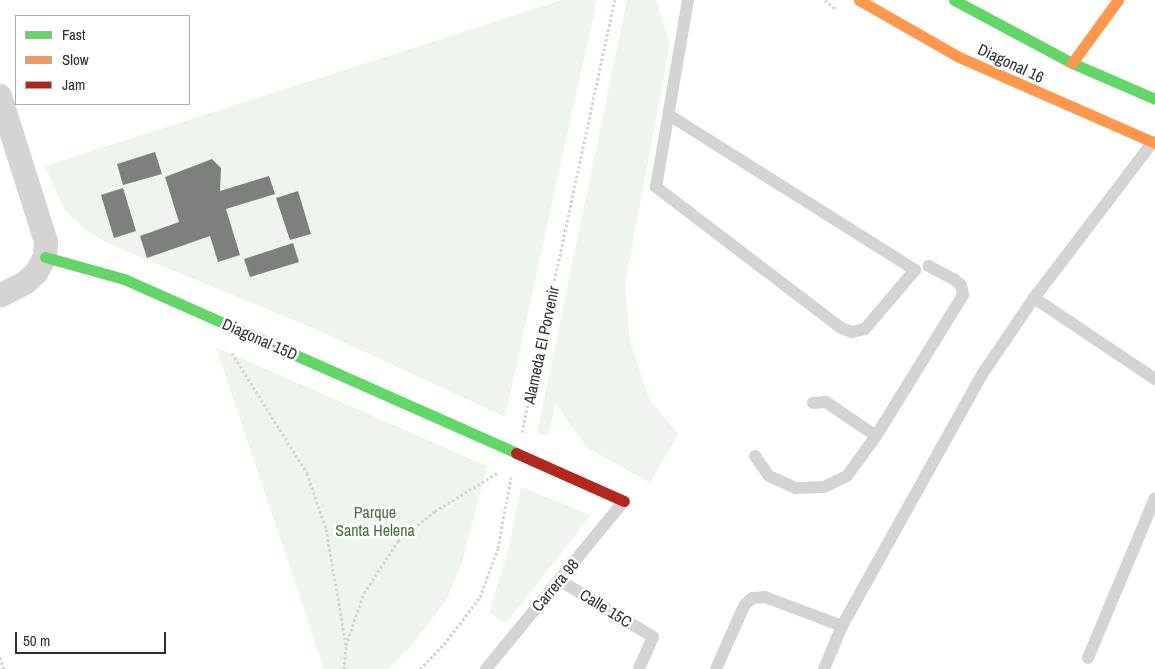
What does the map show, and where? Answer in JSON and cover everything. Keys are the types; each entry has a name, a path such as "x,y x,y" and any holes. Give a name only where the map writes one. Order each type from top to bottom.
{"street":[{"name":"Diagonal 16","path":"859,0 959,57 1154,142"},
{"name":"Diagonal 16","path":"954,0 1072,63 1155,100"},
{"path":"1072,63 1118,0"},
{"path":"0,96 44,228 45,257 26,283 0,296"},
{"name":"Diagonal 15D","path":"45,257 124,278 624,501"}],"lane":[{"path":"669,115 915,270 865,328 852,332 841,328 656,187 688,0"},
{"path":"824,669 842,626 978,381 1034,298 1154,142"},
{"path":"755,456 768,476 796,488 824,486 847,476 876,436 963,295 961,285 929,266"},
{"path":"1034,298 1155,379"},
{"path":"813,403 826,402 876,436"},
{"path":"1088,658 1155,498"},
{"name":"Carrera 98","path":"486,669 624,501"},
{"name":"Calle 15C","path":"559,580 653,637 639,669"},
{"path":"716,669 744,606 752,598 765,597 842,626"}],"path":[{"name":"Alameda El Porvenir","path":"420,669 444,644 480,597 498,548 516,453 615,0"},
{"path":"229,347 307,473 326,529 346,645"},
{"path":"344,669 346,645 364,593 398,542 435,511 501,471 516,453"},
{"path":"0,657 4,669"}],"green space":[{"path":"562,0 597,0 505,417 315,329 109,244 85,230 65,211 45,166"},
{"path":"627,0 656,0 670,44 625,284 630,341 649,398 678,434 650,483 586,447 556,403 548,436 537,433"},
{"name":"Parque Santa Helena","path":"216,347 487,466 462,563 447,599 409,649 388,669 324,669"},
{"path":"521,487 591,515 506,623 489,613 509,547"}],"building":[{"path":"155,152 162,174 123,185 117,164"},
{"path":"212,159 221,168 220,191 269,176 275,194 226,209 240,255 218,262 210,236 147,258 140,236 179,222 165,177"},
{"path":"123,188 136,231 114,238 101,195"},
{"path":"298,191 311,234 290,240 276,198"},
{"path":"293,243 299,262 250,277 244,259"}],"traffic: fast":[{"path":"954,0 1072,63 1155,99"},
{"path":"45,257 124,279 516,453"}],"traffic: slow":[{"path":"859,0 959,57 1155,143"},
{"path":"1072,63 1118,0"}],"traffic: jam":[{"path":"516,453 624,501"}]}
